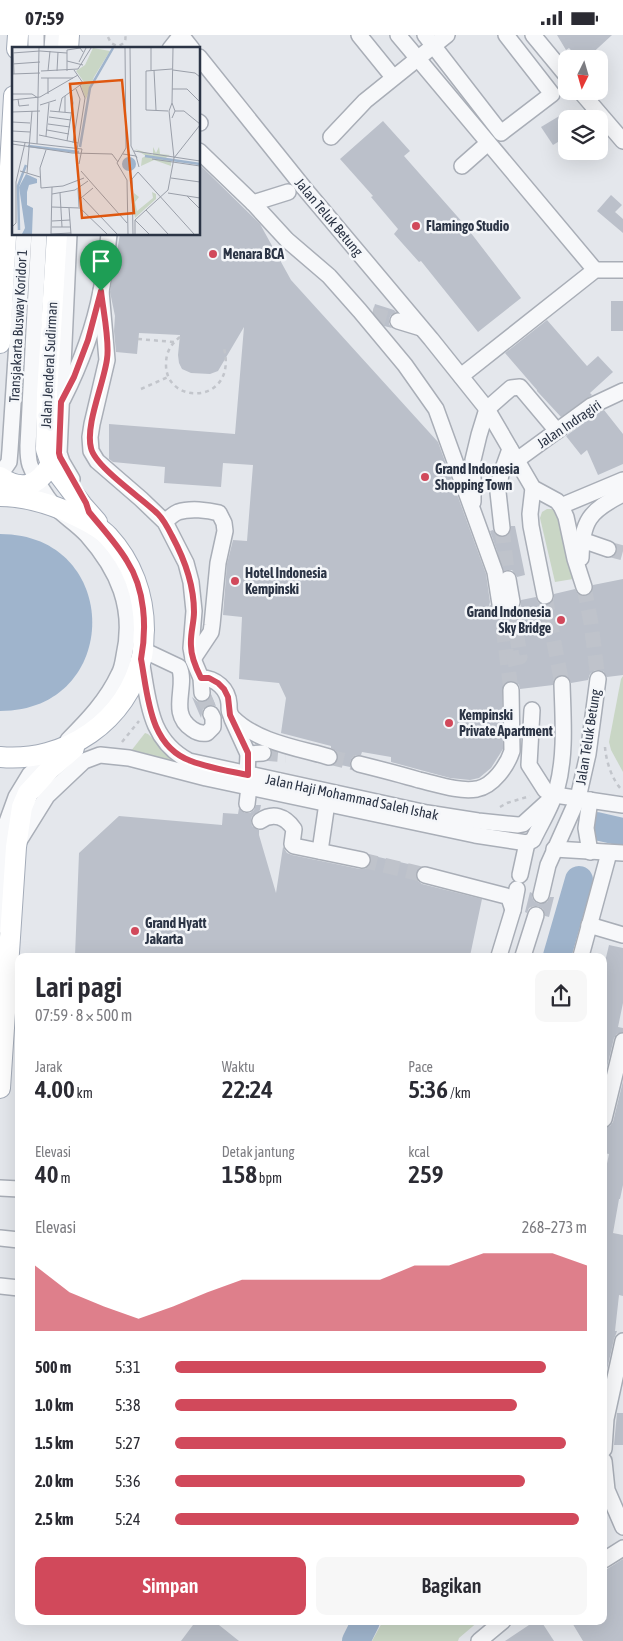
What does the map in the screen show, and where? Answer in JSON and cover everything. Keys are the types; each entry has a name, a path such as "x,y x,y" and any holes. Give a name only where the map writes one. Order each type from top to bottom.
{"main road":[{"path":"0,343 12,128"},
{"name":"Jalan Jenderal Sudirman","path":"57,235 45,435 46,449 51,463 128,562 141,593 144,619 142,654 129,690 120,704 99,727 86,736"},
{"path":"0,476 7,482 16,485 31,484 37,481 51,463"},
{"path":"0,496 36,499 82,519 107,535"},
{"path":"0,757 20,758 38,756 56,751 86,736"},
{"path":"0,1088 16,847 22,807 28,793 50,769 86,736"}],"street":[{"path":"172,47 181,35 190,47"},
{"path":"359,35 393,77"},
{"path":"398,35 595,270"},
{"path":"331,137 365,101 417,58 429,40 447,35"},
{"path":"429,40 501,133 552,94 506,35"},
{"path":"532,35 558,66"},
{"name":"Jalan Teluk Betung","path":"200,58 289,192 421,328 487,409 533,488"},
{"path":"588,100 623,141"},
{"path":"462,166 488,143"},
{"path":"200,152 254,203 287,240 366,312 405,365 436,409 506,603 508,579"},
{"path":"254,203 289,192"},
{"name":"Transjakarta Busway Koridor 1","path":"0,476 8,462 10,450 24,235"},
{"name":"Transjakarta Busway Koridor 1","path":"0,925 7,822 16,797 30,775 91,716 105,699 120,673 127,643 128,621 122,589 107,559 86,533 54,506 37,481 29,464 28,446 39,235"},
{"path":"69,235 59,453 89,512"},
{"path":"61,402 74,377 88,340 101,291 109,235"},
{"path":"461,376 595,270 623,270"},
{"path":"101,291 107,360 92,424 90,437 91,451 97,461 165,522 186,563 191,582 194,611 190,642 193,659 202,685 209,678 218,683 228,697 230,715 248,753 247,804"},
{"path":"398,321 421,328"},
{"path":"473,513 475,454 487,409 511,388 520,387 557,431"},
{"name":"Jalan Indragiri","path":"514,455 557,431 591,406 623,391"},
{"path":"502,528 499,486 514,455"},
{"path":"562,506 623,480"},
{"path":"545,596 531,527 530,514 533,488 557,501 562,506 582,580 582,540 588,520 608,503 623,494"},
{"path":"165,522 172,515 181,511 211,511 219,513 224,523 224,537 218,563 211,632 193,659"},
{"path":"582,540 608,549"},
{"path":"142,654 179,667 182,676 179,703 182,718 189,727 199,733 207,733 214,723 211,714"},
{"name":"Jalan Haji Mohammad Saleh Ishak","path":"142,654 152,717 163,741 189,761 299,797 475,835 527,843"},
{"name":"Jalan Teluk Betung","path":"542,891 548,865 561,850 584,799 598,679"},
{"name":"Jalan Teluk Betung","path":"527,843 533,840 555,795 558,783 562,752 562,684"},
{"path":"359,764 476,789 488,785 510,757 513,745 511,690"},
{"path":"532,710 529,765 545,790 555,795 623,805"},
{"path":"230,715 238,723 264,737 329,757"},
{"path":"286,755 304,749"},
{"path":"248,753 263,753"},
{"name":"Jalan Haji Mohammad Saleh Ishak","path":"16,847 47,796 77,767 92,757 100,755 129,758 206,778 248,781 427,813 518,825 523,823 555,795"},
{"path":"299,797 293,845 362,861"},
{"path":"584,799 590,852"},
{"path":"320,851 327,803"},
{"path":"260,821 265,817 279,816 285,818 294,829"},
{"path":"500,953 513,910 527,843"},
{"path":"561,850 616,853 589,925 582,953"},
{"path":"425,875 506,896 509,898 513,910"},
{"path":"524,953 536,915"},
{"path":"589,925 623,935"},
{"path":"607,1107 623,1041"},
{"path":"0,1188 15,1189"},
{"path":"0,1238 15,1240"},
{"path":"0,1286 15,1288"},
{"path":"0,1296 15,1298"},
{"path":"607,1414 623,1341"},
{"path":"607,1490 623,1527"},
{"path":"607,1558 623,1548"},
{"path":"479,1641 498,1625"}],"path":[{"path":"108,37 117,46 125,42 125,35"},
{"path":"180,337 169,350 166,368 168,377 182,391 200,394 210,391 218,385 226,368 224,349"},
{"path":"138,339 174,342"},
{"path":"141,389 168,377"},
{"path":"120,745 140,720"},
{"path":"606,739 607,760 618,786 623,791"}],"green space":[{"path":"552,509 558,514 573,579 555,582 540,518 542,512"},
{"path":"623,676 623,772 611,750 609,742"},
{"path":"145,733 175,760 175,762 131,751"},
{"path":"381,1625 474,1625 458,1641 372,1641"}],"water":[{"path":"0,534 40,542 69,562 86,590 92,623 86,655 69,683 40,703 0,711"}],"building":[{"path":"557,35 612,35 596,50 571,50 569,48 566,50"},
{"path":"558,117 558,142 553,145 541,127"},
{"path":"383,121 410,151 404,156 464,224 521,298 478,332 421,261 419,262 394,234 398,229 371,197 373,196 340,159"},
{"path":"200,165 260,224 291,280 438,442 486,574 489,606 491,605 493,610 501,613 507,610 514,611 521,606 521,600 536,597 542,605 547,605 554,599 554,594 575,589 578,594 586,596 591,593 593,585 623,579 623,675 607,677 603,671 595,670 590,674 588,680 571,683 567,676 561,675 554,679 553,685 520,689 519,685 515,682 506,682 502,690 503,749 491,768 479,778 470,780 450,778 391,762 391,757 362,752 361,755 356,755 352,758 350,767 336,764 338,755 331,746 281,733 286,698 279,683 239,679 242,617 223,615 227,564 233,540 247,541 253,465 223,463 221,487 164,483 165,467 113,462 109,459 109,424 235,434 244,327 218,371 210,374 191,373 182,369 179,363 180,335 139,333 137,354 116,352 115,316 110,292 120,235 200,235"},
{"path":"611,195 622,205 615,212 623,219 623,233 597,211"},
{"path":"611,301 623,301 623,331 611,331"},
{"path":"375,304 396,312 389,319 389,324 392,328 384,326 373,311"},
{"path":"547,320 587,366 598,356 613,372 590,393 592,395 561,417 505,353"},
{"path":"604,410 623,434 623,464 598,475 587,450 581,455 566,436"},
{"path":"511,526 515,526 525,575 517,577 512,570 504,571 490,531 493,530 498,536 504,537 510,532"},
{"path":"211,694 216,706 206,706 203,709 201,718 192,697 198,702 203,702 208,700"},
{"path":"256,805 261,805 260,810 252,816 251,821 252,826 259,830 276,893 283,847 287,853 292,855 360,869 365,869 369,866 371,861 370,855 421,867 416,872 416,877 422,884 482,899 471,953 75,953 79,853 119,816 222,825 223,813 238,814 239,808 245,813 250,813"},
{"path":"530,892 534,901 539,904 547,902 550,897 554,897 549,917 545,916 543,909 538,906 529,908 527,913 525,912"},
{"path":"609,945 623,948 623,1003 618,1027 623,1028 623,1032 617,1034 614,1038 607,1067 607,953"},
{"path":"623,1081 623,1185 613,1233 623,1235 623,1296 619,1295 615,1331 617,1331 607,1370 607,1164 609,1154 607,1154 607,1127 613,1122"},
{"path":"617,1413 623,1413 623,1445 614,1445"},
{"path":"623,1559 623,1641 583,1641 573,1625 607,1625 607,1569"},
{"path":"193,1625 219,1625 239,1641 181,1641"},
{"path":"529,1625 544,1625 554,1641 505,1641"}],"waterway":[{"path":"596,826 623,832"},
{"path":"558,953 579,880"},
{"path":"356,1641 364,1625"}],"tunnel":[{"path":"372,314 398,321"},
{"path":"502,528 508,579"},
{"path":"608,549 623,553"},
{"path":"584,587 591,623 598,679"},
{"path":"545,596 562,684"},
{"path":"507,660 520,657 512,602"},
{"path":"500,604 511,690"},
{"path":"202,693 211,714"},
{"path":"263,753 286,755"},
{"path":"329,757 359,764"},
{"path":"362,860 425,875"}],"place":[{"name":"Flamingo Studio","path":"416,226"},
{"name":"Menara BCA","path":"213,254"},
{"name":"Grand Indonesia Shopping Town","path":"425,477"},
{"name":"Hotel Indonesia Kempinski","path":"235,581"},
{"name":"Grand Indonesia Sky Bridge","path":"561,620"},
{"name":"Kempinski Private Apartment","path":"449,723"},
{"name":"Grand Hyatt Jakarta","path":"135,931"}],"route":[{"path":"101,291 108,352 92,424 90,437 91,451 97,461 165,522 186,563 191,582 194,611 190,642 193,659 201,678 209,678 218,683 228,697 230,715 248,753 248,775 189,761 163,741 152,717 141,659 144,619 141,593 128,562 89,512 86,503 60,457 61,402 74,377 88,340 101,291"}]}
